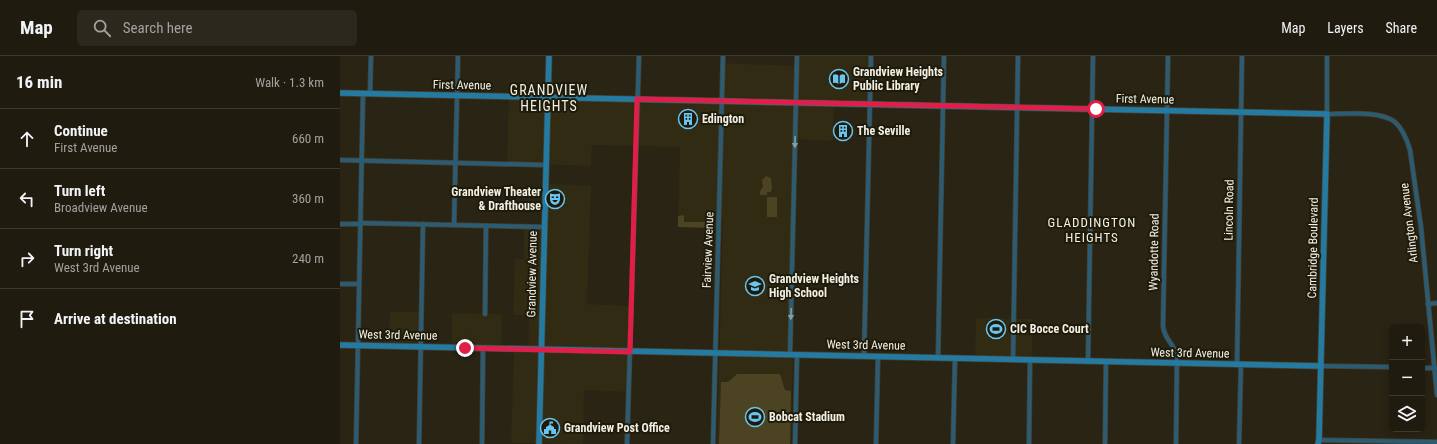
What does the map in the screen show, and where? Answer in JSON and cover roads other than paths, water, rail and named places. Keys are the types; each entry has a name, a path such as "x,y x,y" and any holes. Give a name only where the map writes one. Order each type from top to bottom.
{"street":[{"path":"370,94 371,56"},
{"path":"454,225 458,56"},
{"name":"Grandview Avenue","path":"539,444 548,56"},
{"path":"627,444 639,56"},
{"name":"Fairview Avenue","path":"714,444 722,56"},
{"path":"790,355 797,56"},
{"path":"864,356 871,56"},
{"path":"938,358 944,56"},
{"path":"1013,360 1018,56"},
{"path":"1088,361 1093,56"},
{"name":"Wyandotte Road","path":"1168,56 1163,326 1164,333 1175,347 1177,363 1176,444"},
{"name":"Lincoln Road","path":"1239,444 1242,56"},
{"name":"Cambridge Boulevard","path":"1319,443 1327,56"},
{"name":"First Avenue","path":"340,93 1326,114"},
{"path":"356,444 363,94"},
{"name":"Arlington Avenue","path":"1326,114 1375,115 1383,117 1395,123 1406,138 1410,150 1417,192 1436,368 1437,395"},
{"path":"340,160 546,165"},
{"path":"340,224 424,224 544,227"},
{"path":"419,444 424,224"},
{"path":"485,314 486,226"},
{"path":"340,284 359,284"},
{"path":"1428,304 1437,303"},
{"name":"West 3rd Avenue","path":"340,345 1389,368"},
{"path":"482,444 483,348"},
{"path":"795,444 797,355"},
{"path":"876,444 878,357"},
{"path":"953,444 955,358"},
{"path":"1029,444 1030,360"},
{"path":"1105,444 1106,362"},
{"path":"1425,368 1436,368"},
{"path":"1319,443 1437,442"}],"place":[{"name":"Grandview Heights Public Library","path":"839,79"},
{"name":"Edington","path":"688,119"},
{"name":"The Seville","path":"843,131"},
{"name":"Grandview Theater & Drafthouse","path":"555,199"},
{"name":"Grandview Heights High School","path":"755,286"},
{"name":"CIC Bocce Court","path":"996,329"},
{"name":"Bobcat Stadium","path":"755,417"},
{"name":"Grandview Post Office","path":"550,428"}],"district":[{"name":"GRANDVIEW HEIGHTS","path":"549,98"},
{"name":"GLADDINGTON HEIGHTS","path":"1092,230"}]}
